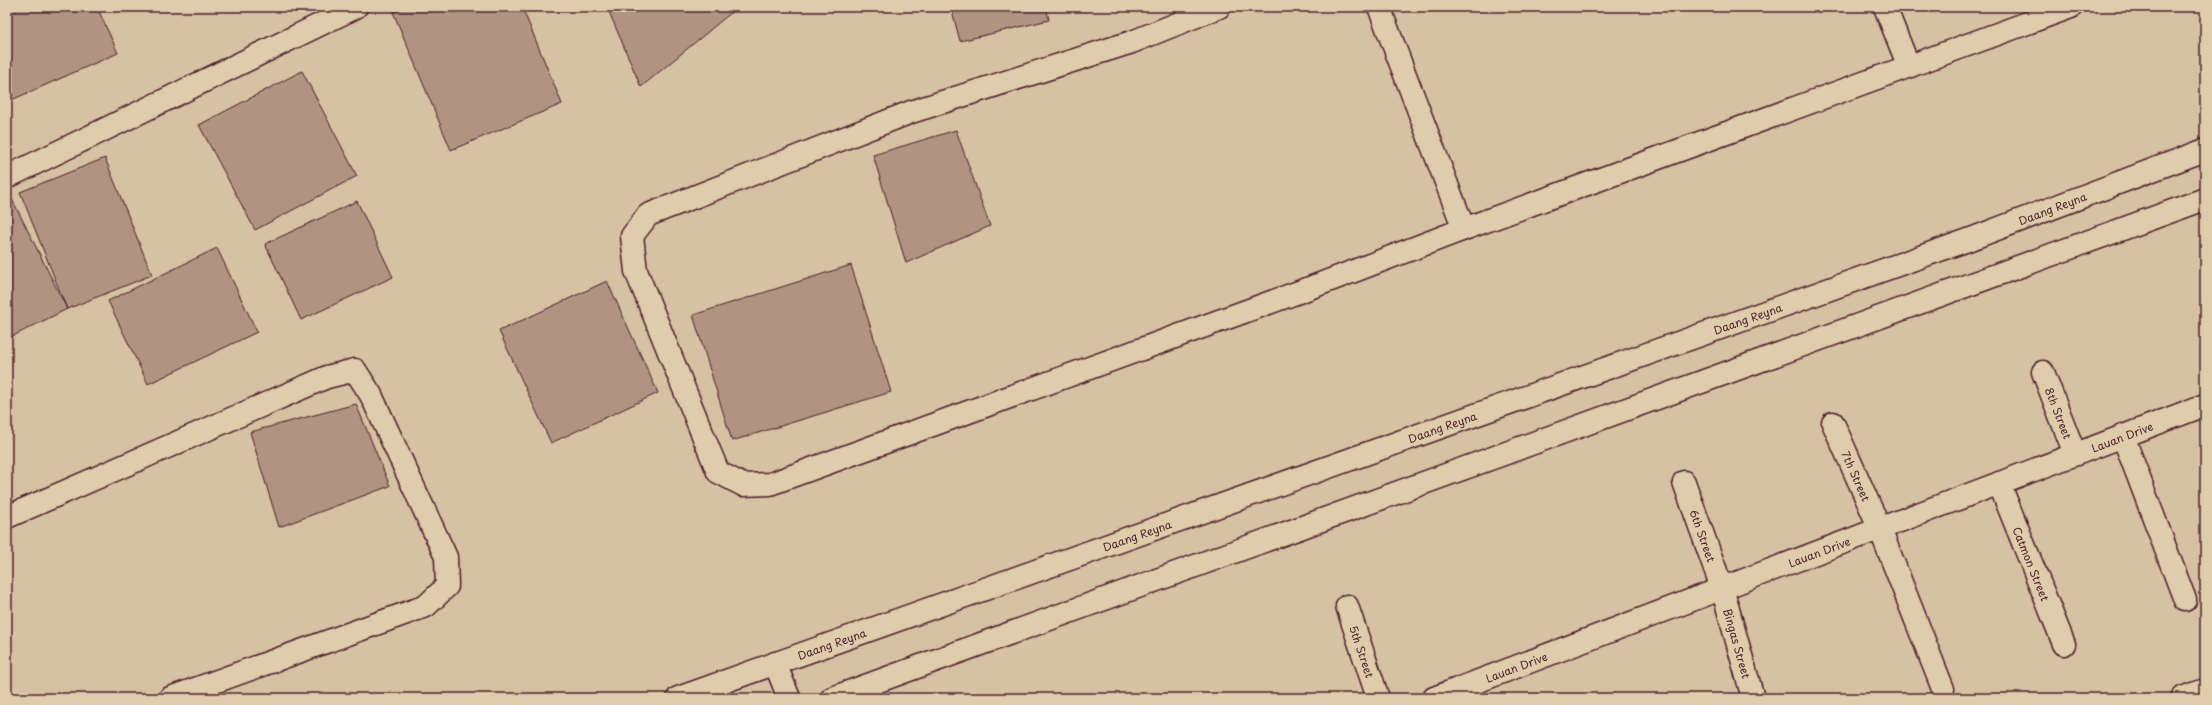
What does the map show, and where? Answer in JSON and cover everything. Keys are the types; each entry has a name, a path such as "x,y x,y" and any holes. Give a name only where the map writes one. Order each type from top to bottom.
{"street":[{"path":"7,177 356,7"},
{"path":"1219,7 1132,42 911,112 648,215 632,236 636,271 718,472 743,486 770,484 1307,289 1464,229 2071,7"},
{"path":"1379,7 1464,229"},
{"path":"1885,7 1910,67"},
{"name":"Daang Reyna","path":"678,698 1968,240 2205,150"},
{"path":"832,698 2205,199"},
{"path":"7,517 327,377 355,370 371,395 446,557 447,586 426,606 170,698"},
{"name":"8th Street","path":"2043,372 2076,454"},
{"name":"Lauan Drive","path":"1434,698 2205,405"},
{"name":"7th Street","path":"1833,423 1880,528 1943,689"},
{"path":"2123,436 2185,600"},
{"name":"6th Street","path":"1684,482 1722,588"},
{"name":"Catmon Street","path":"1999,483 2064,644"},
{"name":"Bingas Street","path":"1722,588 1753,698"},
{"name":"5th Street","path":"1347,606 1378,698"},
{"path":"775,663 789,698"},
{"path":"2182,698 2205,690"}],"building":[{"path":"7,7 97,7 118,53 7,102"},
{"path":"406,7 522,7 562,104 451,150 393,12"},
{"path":"607,7 731,7 733,11 641,87"},
{"path":"951,7 1046,7 1049,20 960,41"},
{"path":"302,71 357,176 255,230 199,125"},
{"path":"956,130 990,226 906,263 873,155"},
{"path":"105,158 152,275 67,309 20,192"},
{"path":"12,199 67,309 7,339 7,201"},
{"path":"357,201 393,277 301,320 265,244"},
{"path":"217,248 257,332 148,384 108,301"},
{"path":"851,265 891,392 732,441 693,315"},
{"path":"607,281 658,393 551,443 499,331"},
{"path":"356,404 390,486 279,527 250,432"}]}
